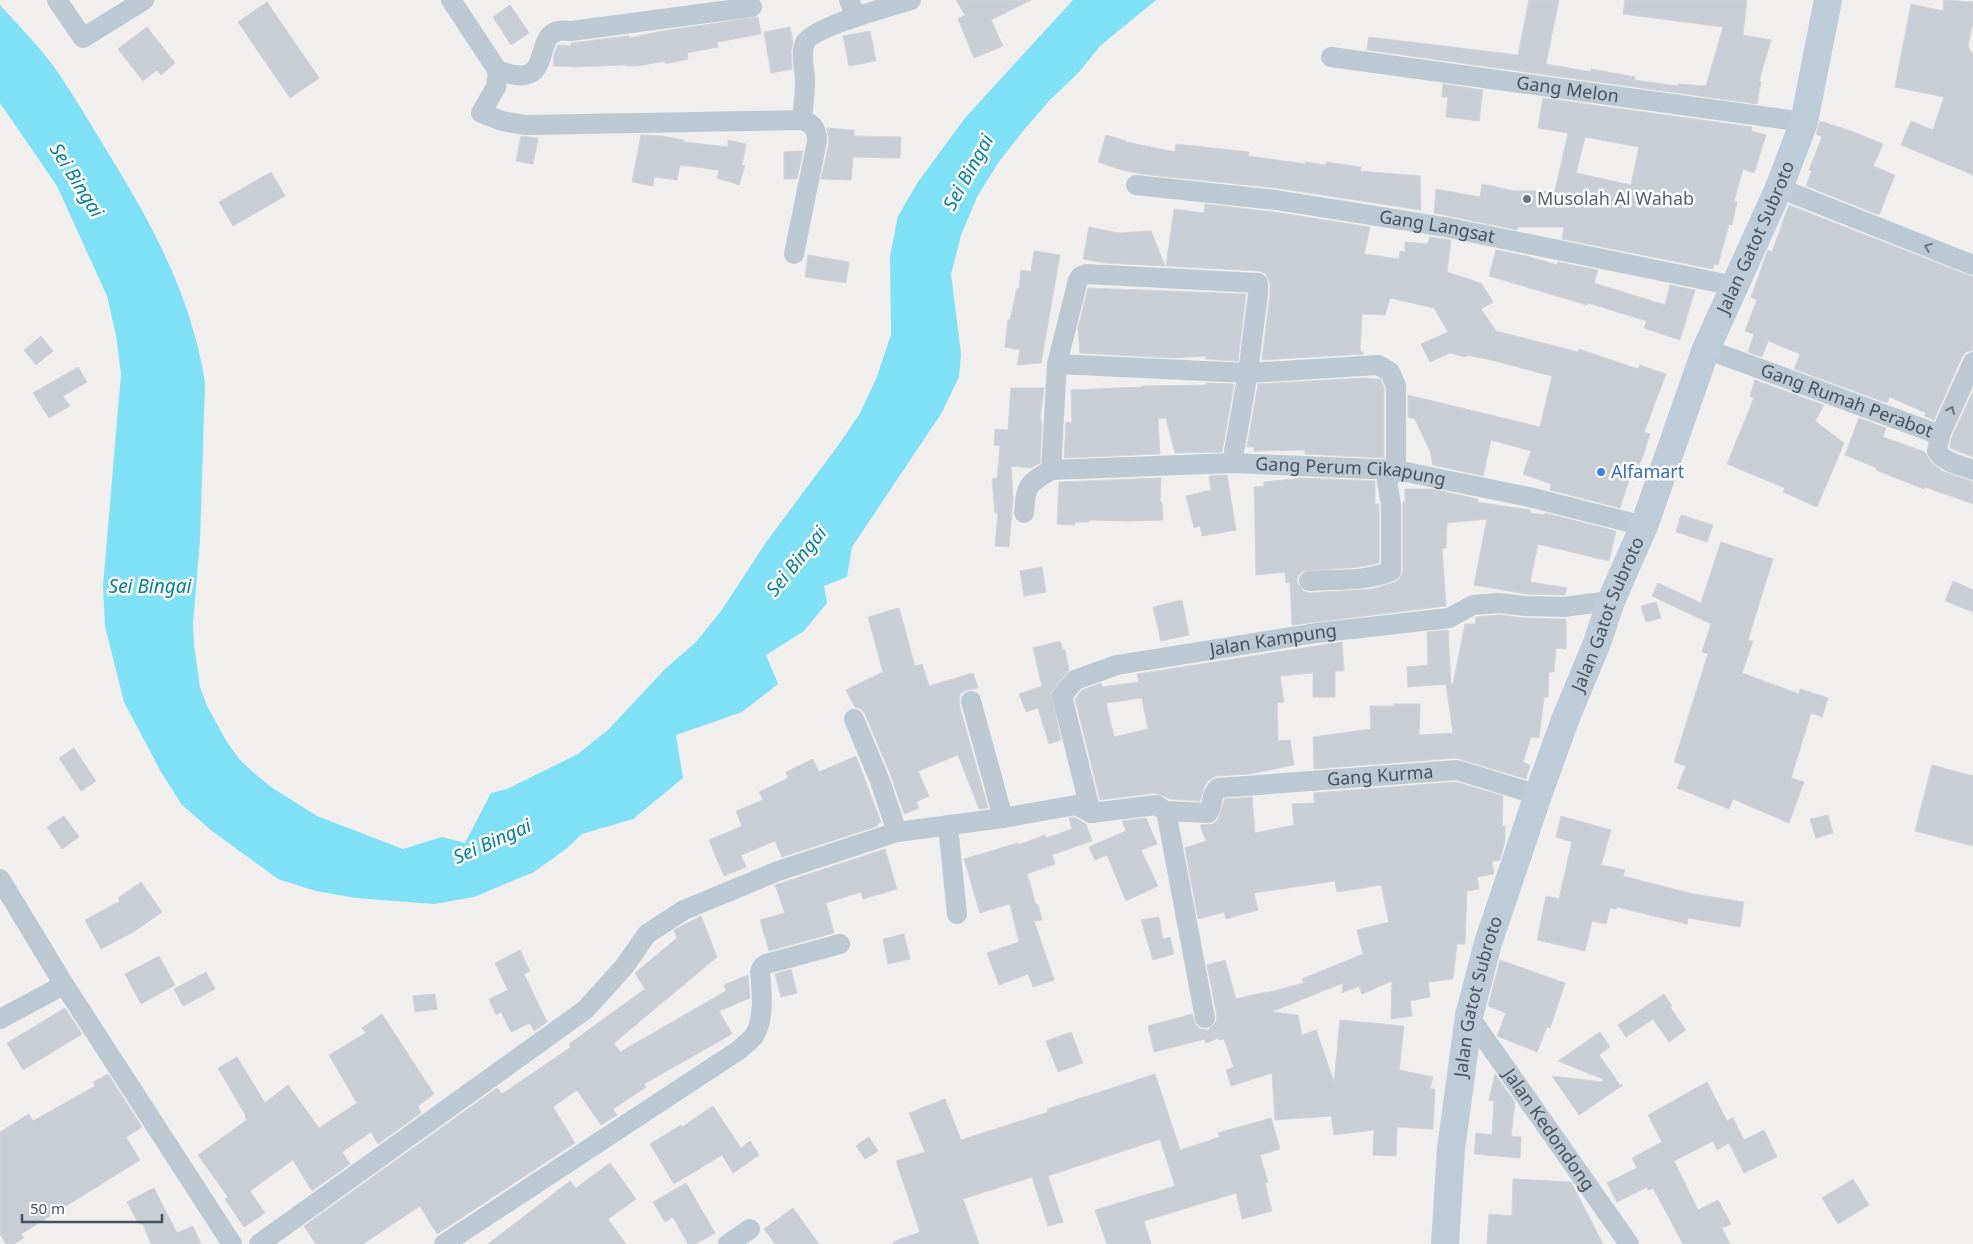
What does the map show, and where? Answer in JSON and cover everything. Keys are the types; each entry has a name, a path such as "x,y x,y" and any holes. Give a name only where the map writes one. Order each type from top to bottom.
{"main road":[{"name":"Jalan Gatot Subroto","path":"1444,1244 1451,1148 1469,1016 1488,943 1565,720 1597,643 1611,600 1644,526 1706,349 1779,188 1804,122 1828,0"}],"street":[{"path":"57,0 83,38 144,0"},
{"path":"451,0 498,71 496,87 481,112 502,121 526,125 802,120 812,125 817,133 817,141 794,254"},
{"path":"802,120 805,82 803,49 806,41 853,8 912,0"},
{"path":"498,71 524,76 537,69 547,41 558,30 572,31 752,7"},
{"name":"Gang Melon","path":"1331,57 1804,122"},
{"name":"Gang Langsat","path":"1136,185 1276,200 1445,228 1735,286"},
{"path":"1779,188 1973,265"},
{"path":"1024,513 1026,492 1035,479 1051,470 1057,364 1078,280 1080,276 1086,274 1258,283 1248,373 1232,464"},
{"name":"Gang Rumah Perabot","path":"1706,349 1940,435 1973,362"},
{"path":"1057,364 1248,373 1378,365 1390,372 1396,386 1396,470 1387,481 1391,505 1391,570 1379,576 1309,581"},
{"path":"1940,435 1937,451 1939,455 1946,460 1973,470"},
{"name":"Gang Perum Cikapung","path":"1051,470 1232,464 1396,470 1530,496 1644,526"},
{"name":"Jalan Kampung","path":"1091,813 1062,696 1075,680 1127,664 1316,632 1449,618 1473,605 1500,603 1563,607 1611,600"},
{"path":"971,701 1003,818"},
{"path":"854,719 880,781 897,832"},
{"name":"Gang Kurma","path":"1166,811 1208,813 1213,793 1218,788 1457,770 1538,795"},
{"path":"259,1244 585,1010 624,967 647,934 684,910 778,870 897,832 1003,818 1076,805 1091,813 1156,805 1166,811 1205,1018"},
{"path":"948,826 958,914"},
{"path":"0,878 63,983 232,1244"},
{"path":"444,1244 739,1050 754,1036 759,1019 762,1003 760,972 762,967 766,964 840,944"},
{"path":"0,1019 58,988 63,983"},
{"name":"Jalan Kedondong","path":"1469,1016 1630,1244"},
{"path":"728,1244 750,1229"}],"water":[{"name":"Sei Bingai","path":"1073,0 1156,0 1100,46 1079,72 1049,101 998,163 977,197 961,235 951,274 961,354 959,377 941,414 852,547 847,577 824,586 827,603 804,631 766,655 778,684 742,712 676,735 683,778 633,819 582,834 566,849 534,872 474,897 434,904 356,898 316,891 278,879 212,831 182,805 161,772 124,702 105,626 103,586 121,374 116,335 107,296 57,186 0,103 0,5 38,47 59,74 124,178 168,262 191,321 205,383 200,540 193,624 200,687 207,706 239,759 271,787 317,816 403,849 442,837 465,843 491,793 507,789 578,754 609,729 665,669 696,642 721,611 767,541 859,415 876,379 891,335 890,256 898,216 918,182 965,118"}],"building":[{"path":"956,0 1031,0 991,20 1003,46 974,58 958,19 965,15"},
{"path":"1529,0 1559,0 1546,64 1591,72 1591,69 1635,77 1634,80 1678,86 1678,84 1706,86 1723,27 1623,14 1625,0 1747,0 1743,35 1771,40 1759,81 1761,82 1757,104 1367,50 1369,37 1518,55"},
{"path":"1944,0 1973,2 1973,21 1968,46 1973,56 1973,175 1901,145 1911,121 1933,130 1944,97 1895,87 1911,4 1943,11"},
{"path":"267,2 319,78 290,98 238,22"},
{"path":"510,5 529,33 511,45 493,17"},
{"path":"758,17 761,34 717,42 718,47 687,53 688,59 665,64 665,61 637,66 553,66 554,54 558,45 571,46 571,43 629,36 629,38 662,31"},
{"path":"147,27 175,63 161,75 157,70 143,81 118,49"},
{"path":"790,27 793,42 791,51 792,69 771,73 764,32"},
{"path":"870,31 876,61 849,66 843,36"},
{"path":"1443,84 1483,90 1479,121 1446,117 1448,97 1442,97"},
{"path":"1543,98 1752,127 1751,131 1766,135 1754,173 1743,169 1734,201 1737,202 1732,225 1729,224 1718,265 1714,264 1713,269 1562,239 1564,227 1518,227 1517,230 1434,213 1436,189 1480,197 1482,184 1515,191 1555,191 1568,133 1538,128","holes":["1585,137 1639,147 1631,185 1576,173"]},
{"path":"1820,121 1883,144 1873,166 1895,175 1879,215 1806,186 1812,171 1809,170 1822,137 1816,134"},
{"path":"827,128 854,130 854,136 901,137 900,158 853,157 851,180 821,179 829,143"},
{"path":"641,135 662,136 684,140 683,142 728,147 728,140 746,144 742,165 745,166 739,185 717,178 719,170 680,165 677,180 654,177 653,186 632,182"},
{"path":"1106,135 1126,142 1175,152 1176,144 1249,152 1248,156 1305,164 1305,162 1326,165 1326,162 1361,167 1360,171 1420,176 1421,210 1277,188 1140,174 1122,170 1098,162"},
{"path":"521,136 538,138 533,164 516,161"},
{"path":"803,151 797,179 784,179 784,152"},
{"path":"271,172 285,196 233,226 219,202"},
{"path":"1205,204 1274,212 1370,227 1364,254 1399,259 1400,251 1405,252 1405,242 1427,244 1430,237 1451,240 1447,272 1481,283 1493,302 1481,309 1496,331 1578,352 1579,349 1638,369 1640,365 1666,374 1644,432 1650,434 1643,456 1637,470 1633,468 1620,508 1550,490 1551,484 1523,474 1531,451 1491,440 1483,476 1433,465 1430,451 1415,419 1408,417 1408,395 1540,427 1552,376 1491,360 1450,353 1430,362 1421,344 1448,332 1434,308 1390,298 1385,315 1362,314 1360,351 1363,354 1262,360 1270,294 1270,283 1265,273 1259,271 1166,266 1174,209 1204,213"},
{"path":"1789,205 1973,277 1973,350 1966,352 1962,357 1934,420 1924,416 1926,413 1890,397 1887,403 1794,369 1800,354 1768,341 1762,357 1748,352 1754,334 1745,331 1757,300 1751,297 1768,250 1772,252"},
{"path":"1089,227 1118,233 1151,231 1165,266 1106,263 1083,259"},
{"path":"1496,250 1527,256 1557,265 1558,262 1598,270 1594,283 1665,305 1670,285 1695,290 1680,340 1644,328 1647,321 1489,276"},
{"path":"1034,251 1060,255 1041,363 1017,365 1020,350 1005,347 1008,320 1010,320 1017,288 1019,289 1021,270 1031,272"},
{"path":"808,255 849,262 846,283 805,277"},
{"path":"1088,288 1246,294 1238,361 1206,359 1206,356 1172,358 1080,353 1078,328"},
{"path":"41,336 53,351 36,365 24,350"},
{"path":"78,367 87,382 63,396 70,406 49,418 33,393"},
{"path":"1362,378 1381,380 1384,388 1384,458 1305,454 1305,450 1254,451 1254,447 1247,447 1258,384"},
{"path":"1755,380 1824,405 1815,421 1844,443 1817,507 1783,492 1785,488 1727,464 1754,398 1750,396"},
{"path":"1206,383 1234,384 1222,452 1175,453 1166,418 1158,419 1160,454 1064,458 1066,422 1072,423 1071,390 1206,385"},
{"path":"1011,388 1044,388 1040,420 1042,420 1040,463 1031,468 1011,466 1013,498 1009,547 995,546 998,513 995,513 992,479 997,478 1000,446 994,445 995,429 1008,430"},
{"path":"1973,391 1973,457 1950,448 1951,439"},
{"path":"1859,418 1886,428 1883,437 1925,452 1931,462 1942,471 1973,482 1973,504 1925,487 1924,489 1876,470 1877,468 1845,455"},
{"path":"1227,475 1236,530 1202,536 1200,526 1194,528 1186,496 1211,490 1209,476"},
{"path":"1161,478 1160,503 1162,502 1163,520 1089,520 1089,522 1075,522 1075,525 1057,524 1059,482"},
{"path":"1303,478 1375,481 1375,504 1379,504 1379,563 1360,567 1303,571 1298,576 1297,582 1303,591 1309,593 1373,589 1395,582 1400,578 1403,571 1403,502 1405,502 1405,489 1432,489 1478,499 1477,502 1530,510 1530,513 1545,515 1545,513 1616,531 1609,561 1538,544 1530,582 1567,588 1565,595 1526,594 1474,585 1487,519 1447,523 1446,548 1442,548 1446,606 1292,625 1290,582 1286,583 1285,572 1256,575 1254,487 1264,486 1264,482"},
{"path":"1681,515 1713,525 1707,542 1676,532"},
{"path":"1721,542 1773,559 1748,640 1753,641 1742,673 1799,694 1800,689 1828,698 1822,717 1811,713 1791,778 1804,782 1789,823 1733,799 1729,809 1677,788 1686,766 1674,762 1708,654 1702,652 1711,624 1652,596 1658,583 1701,603"},
{"path":"1042,567 1046,592 1024,596 1020,571"},
{"path":"1953,581 1973,590 1973,612 1945,601"},
{"path":"1182,600 1189,635 1161,641 1153,607"},
{"path":"1656,602 1661,618 1646,622 1641,606"},
{"path":"899,608 915,666 922,664 929,686 973,673 978,688 967,690 960,694 959,704 988,808 979,809 958,755 918,771 929,796 916,802 919,808 904,814 891,776 865,714 861,709 855,707 846,690 883,672 868,617"},
{"path":"1499,615 1566,619 1566,649 1556,648 1554,672 1549,672 1548,697 1544,697 1539,738 1531,737 1523,762 1530,765 1526,779 1456,758 1314,769 1313,737 1371,729 1370,706 1420,704 1419,735 1453,733 1446,684 1408,687 1407,667 1428,665 1427,632 1448,630 1451,683 1449,683 1453,684 1465,624 1475,624 1476,617"},
{"path":"1060,641 1063,650 1065,650 1069,670 1051,693 1061,740 1049,744 1038,708 1026,712 1019,694 1042,686 1033,648"},
{"path":"1342,642 1344,671 1335,671 1335,697 1313,697 1313,673 1280,676 1284,702 1277,703 1278,741 1290,740 1294,765 1250,774 1216,776 1205,785 1200,801 1170,799 1155,793 1100,800 1075,699 1082,690 1101,683 1102,687 1139,682 1137,674","holes":["1142,698 1148,729 1114,737 1106,703"]},
{"path":"74,748 96,781 81,791 59,758"},
{"path":"856,756 881,822 877,824 878,826 782,857 775,841 741,855 746,867 724,876 709,840 742,826 736,811 763,800 759,792 788,778 786,772 813,759 819,772"},
{"path":"1932,765 1973,776 1973,846 1915,831"},
{"path":"1456,782 1503,796 1502,826 1505,826 1505,841 1500,860 1492,861 1494,874 1477,877 1479,889 1467,891 1465,944 1457,944 1453,979 1428,982 1430,997 1410,1001 1412,1016 1391,1019 1392,981 1362,994 1359,986 1342,993 1343,983 1271,1012 1298,1015 1302,1035 1316,1030 1334,1082 1340,1020 1404,1026 1399,1070 1433,1077 1430,1089 1435,1089 1433,1129 1397,1127 1396,1156 1373,1155 1374,1130 1334,1135 1331,1116 1275,1120 1272,1073 1231,1086 1226,1070 1234,1067 1224,1039 1219,1040 1218,1038 1206,1043 1205,1039 1154,1052 1148,1026 1192,1014 1196,1025 1201,1029 1208,1030 1216,1022 1217,1016 1207,965 1225,960 1236,999 1266,993 1304,983 1302,979 1363,954 1357,930 1389,922 1381,885 1337,892 1335,881 1254,893 1258,910 1226,919 1224,912 1198,919 1185,848 1206,841 1200,825 1213,824 1218,819 1225,799 1252,797 1255,833 1294,825 1292,804 1314,803 1314,793"},
{"path":"1828,815 1833,833 1816,838 1810,819"},
{"path":"64,816 79,837 62,849 47,827"},
{"path":"1561,816 1611,830 1601,865 1625,870 1623,876 1693,894 1744,902 1740,927 1688,918 1687,924 1617,907 1616,909 1610,908 1606,924 1592,921 1585,951 1537,940 1546,896 1559,899 1572,842 1556,837"},
{"path":"1074,817 1086,824 1092,841 1052,855 1055,864 1027,874 1042,920 1034,921 1054,980 1033,987 1028,974 999,985 987,953 1019,942 1010,904 980,913 964,859 1018,843 1018,845 1045,835 1046,838 1072,829 1069,818"},
{"path":"1146,818 1157,844 1141,850 1158,886 1126,901 1107,855 1095,860 1089,847 1126,831 1122,821"},
{"path":"885,849 897,889 863,899 861,892 826,903 834,933 769,951 760,920 785,913 775,885"},
{"path":"141,882 162,912 135,931 101,949 85,920 120,901 118,898"},
{"path":"701,916 717,957 614,1043 620,1052 726,991 724,985 748,975 750,998 719,1011 732,1034 644,1084 646,1087 613,1109 617,1115 601,1125 577,1090 553,1107 575,1143 437,1234 420,1206 363,1244 316,1244 304,1226 497,1088 502,1094 571,1047 569,1044 645,989 635,973 677,938 674,930"},
{"path":"1159,917 1163,939 1170,937 1174,954 1153,960 1141,920"},
{"path":"904,934 910,959 888,964 883,939"},
{"path":"520,950 530,971 524,974 547,1022 534,1031 530,1023 511,1032 501,1012 496,1015 489,999 508,990 495,963"},
{"path":"159,956 175,985 141,1004 125,974"},
{"path":"1500,960 1565,983 1550,1028 1547,1027 1537,1052 1497,1036 1506,1013 1488,1006"},
{"path":"791,969 797,993 781,997 775,974"},
{"path":"206,972 215,989 183,1006 174,989"},
{"path":"435,994 437,1009 415,1012 413,996"},
{"path":"1664,994 1672,1006 1670,1007 1686,1030 1669,1042 1653,1019 1626,1037 1618,1025"},
{"path":"65,1008 82,1034 23,1070 7,1043"},
{"path":"382,1014 434,1094 418,1106 421,1113 378,1144 371,1132 342,1152 350,1164 312,1191 293,1160 250,1191 265,1213 244,1227 225,1199 228,1197 198,1155 247,1120 218,1068 237,1057 265,1103 288,1085 319,1128 357,1103 329,1055 366,1033 362,1028"},
{"path":"1071,1032 1083,1063 1058,1072 1046,1041"},
{"path":"1600,1032 1610,1047 1599,1055 1620,1085 1623,1085 1579,1115 1552,1076 1603,1082 1603,1079 1558,1061"},
{"path":"108,1074 142,1127 126,1137 140,1160 21,1234 24,1238 14,1244 6,1244 0,1234 0,1132 29,1114 33,1121 95,1086 93,1082"},
{"path":"1155,1074 1180,1150 1220,1137 1218,1133 1271,1118 1280,1149 1260,1155 1268,1182 1265,1183 1272,1211 1242,1219 1236,1193 1144,1221 1151,1244 1107,1244 1095,1210 1175,1186 1160,1139 1048,1176 1063,1222 1048,1226 1032,1177 963,1199 979,1244 893,1244 893,1242 920,1232 896,1161 925,1152 909,1113 945,1099 961,1140 1048,1112 1047,1109"},
{"path":"1495,1074 1515,1102 1511,1136 1521,1137 1520,1158 1474,1154 1476,1133 1492,1135 1494,1101 1489,1100"},
{"path":"1707,1082 1727,1121 1733,1118 1744,1140 1764,1130 1777,1157 1744,1173 1729,1143 1717,1150 1713,1141 1674,1161 1698,1210 1718,1200 1731,1224 1722,1228 1730,1244 1683,1244 1653,1188 1648,1190 1647,1187 1617,1202 1607,1183 1637,1168 1632,1158 1662,1142 1648,1115"},
{"path":"713,1106 741,1148 750,1141 759,1155 733,1173 722,1155 674,1184 650,1144 681,1125 682,1127"},
{"path":"869,1137 878,1151 865,1159 856,1146"},
{"path":"610,1163 636,1199 608,1219 626,1244 488,1244 570,1181 576,1188"},
{"path":"1513,1179 1571,1182 1603,1244 1487,1244 1489,1214 1512,1216"},
{"path":"1853,1179 1869,1205 1838,1224 1822,1198"},
{"path":"686,1183 715,1233 696,1244 688,1244 673,1217 665,1222 653,1202"},
{"path":"154,1188 177,1233 193,1226 201,1244 151,1244 143,1224 139,1224 127,1202"},
{"path":"793,1208 819,1244 775,1244 764,1229"}],"place":[{"name":"Musolah Al Wahab","path":"1527,199"},
{"name":"Alfamart","path":"1601,472"}]}
